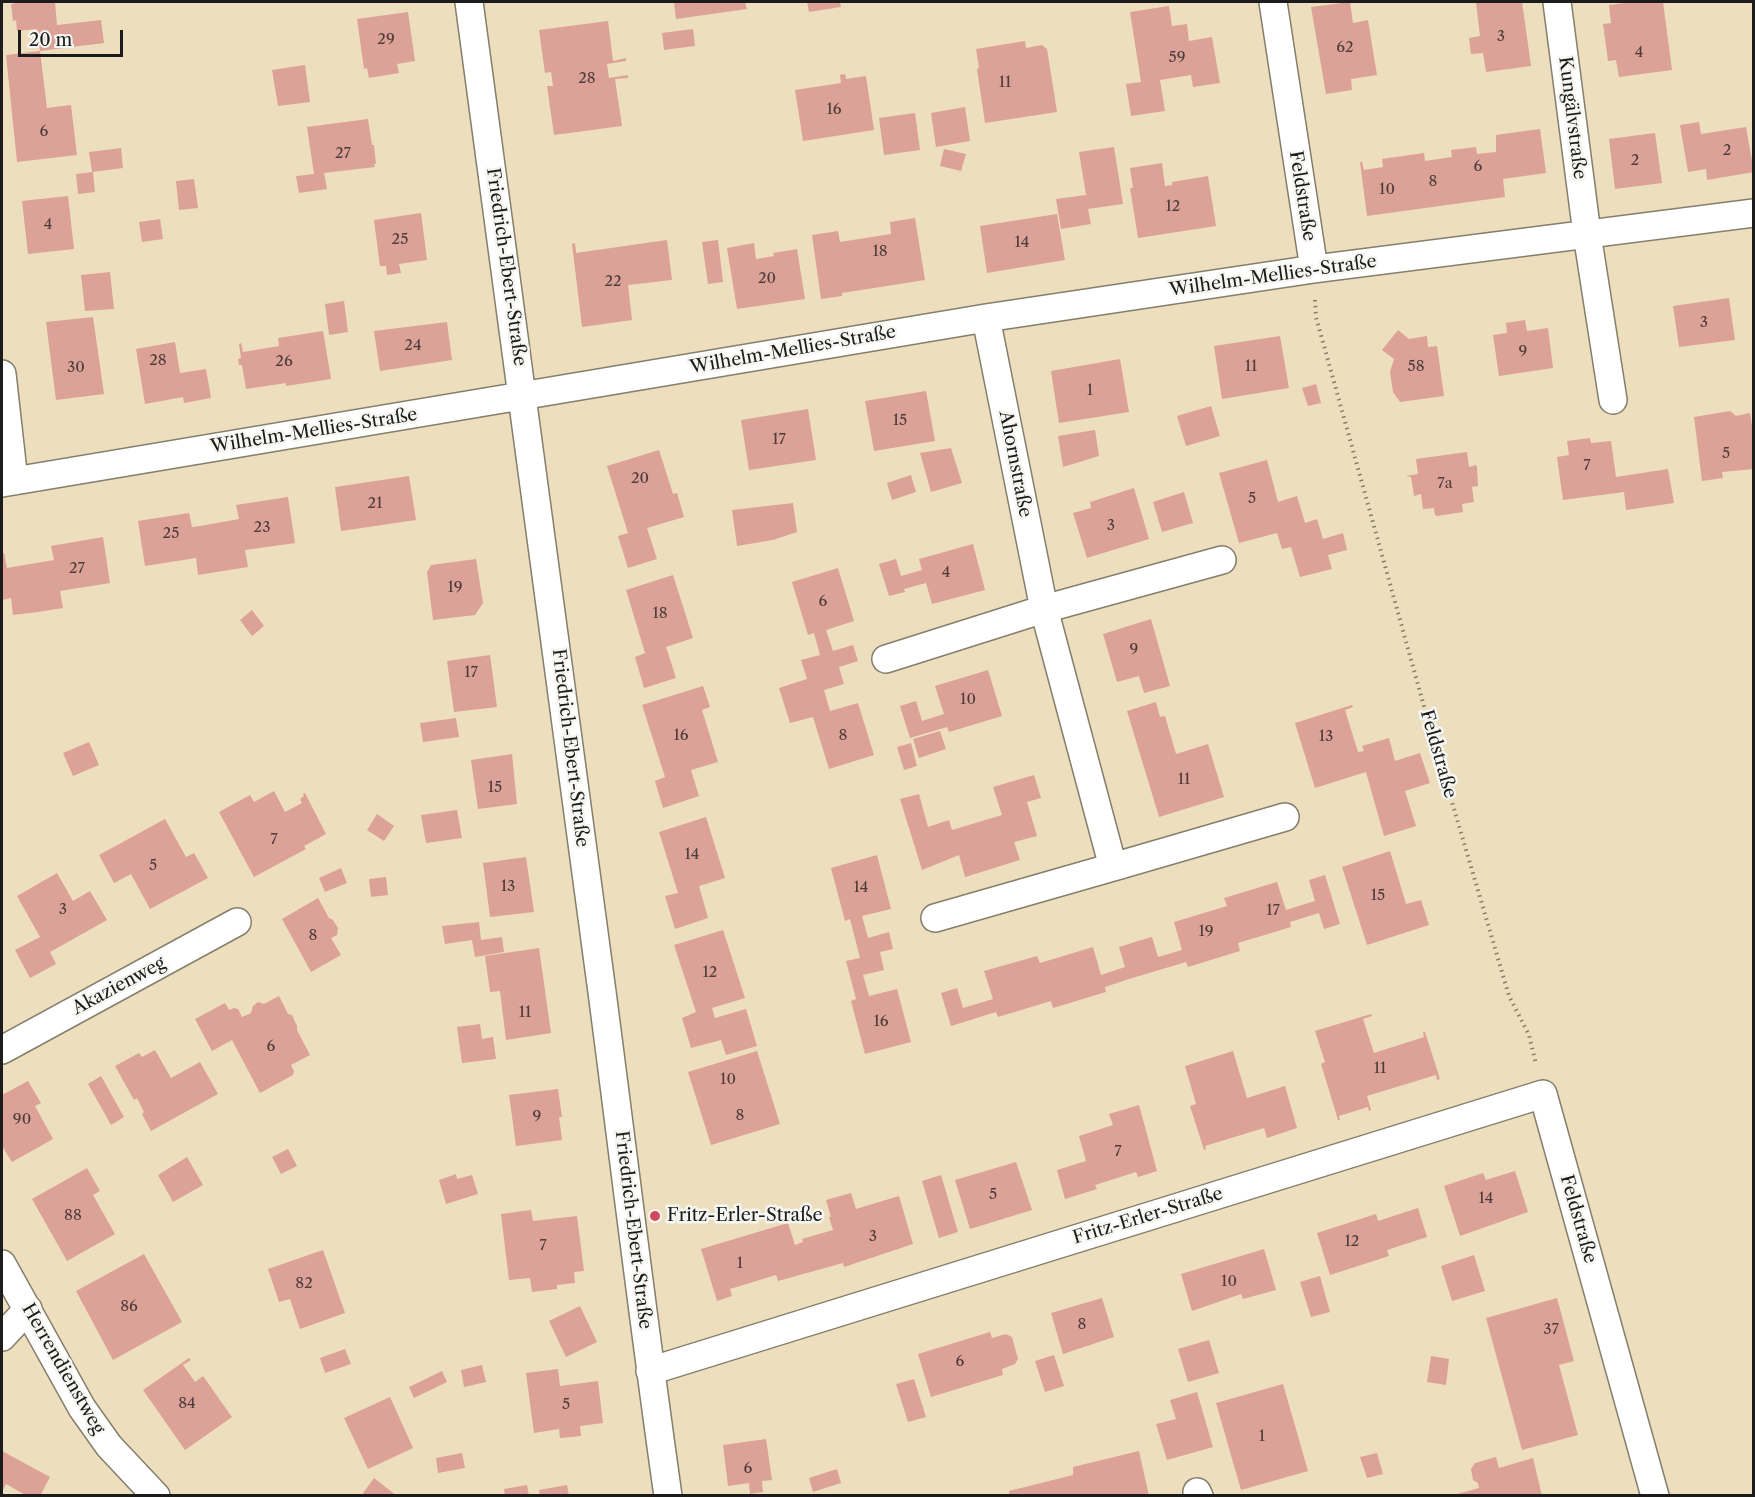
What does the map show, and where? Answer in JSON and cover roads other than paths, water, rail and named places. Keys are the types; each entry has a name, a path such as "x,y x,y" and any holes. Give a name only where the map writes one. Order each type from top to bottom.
{"street":[{"name":"Friedrich-Ebert-Straße","path":"469,2 524,396 668,1496"},
{"name":"Feldstraße","path":"1273,2 1314,269"},
{"name":"Kungälvstraße","path":"1557,2 1587,234"},
{"name":"Wilhelm-Mellies-Straße","path":"8,482 986,318 1314,269 1754,213"},
{"path":"1587,234 1613,400"},
{"name":"Ahornstraße","path":"986,318 1044,609 1113,867"},
{"path":"2,374 8,482"},
{"path":"886,659 1044,609 1222,560"},
{"path":"935,918 1285,817"},
{"name":"Akazienweg","path":"2,1050 237,922"},
{"name":"Feldstraße","path":"1543,1094 1655,1496"},
{"name":"Fritz-Erler-Straße","path":"650,1371 1543,1094"},
{"name":"Herrendienstweg","path":"2,1264 82,1408 109,1446 156,1496"},
{"path":"2,1337 28,1309"}],"place":[{"name":"Fritz-Erler-Straße","path":"655,1216"}]}
